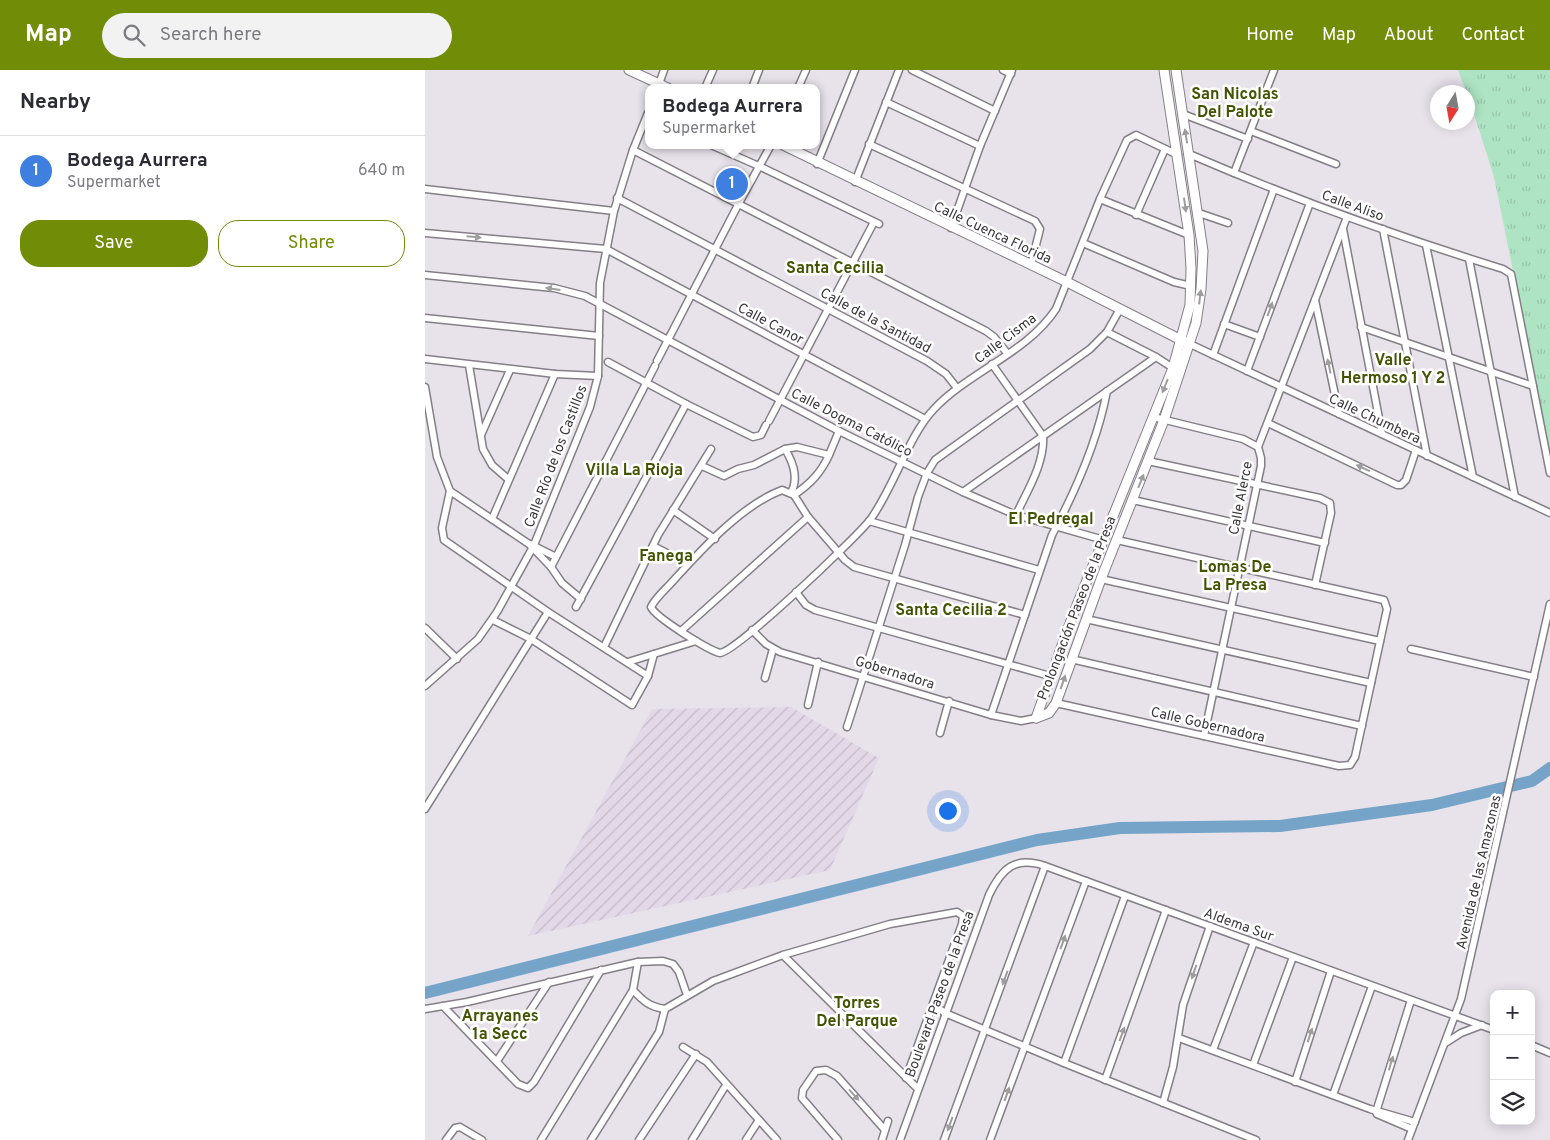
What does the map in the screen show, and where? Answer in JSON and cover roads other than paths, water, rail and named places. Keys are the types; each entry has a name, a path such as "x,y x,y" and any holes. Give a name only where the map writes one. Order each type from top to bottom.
{"street":[{"path":"629,70 654,84"},
{"path":"659,84 664,70"},
{"path":"707,84 713,70"},
{"path":"754,84 759,70"},
{"path":"800,84 806,70"},
{"path":"817,164 855,70"},
{"path":"855,182 899,70"},
{"path":"912,70 995,111"},
{"path":"951,228 980,146 1012,72 1003,70"},
{"path":"1164,70 1189,235 1191,286 1186,342"},
{"path":"1176,70 1199,213 1203,269 1197,323 1186,342"},
{"path":"1234,173 1274,70"},
{"path":"886,102 980,146"},
{"path":"1183,114 1248,139"},
{"name":"Calle Río de los Castillos","path":"425,686 478,639 493,620 531,546 590,407 598,376 599,303 613,211 633,150 645,123"},
{"path":"1251,131 1335,164"},
{"name":"Calle Cisma","path":"696,641 715,652 728,651 796,592 869,522 903,463 925,418 957,388 1035,334 1048,321 1067,282 1100,199 1125,144 1136,135 1165,149"},
{"path":"869,144 1039,224 1040,236 1031,264"},
{"path":"608,362 686,404 753,436 761,435 827,309 877,223 720,149"},
{"path":"551,567 739,203 761,167 769,149"},
{"name":"Calle Cuenca Florida","path":"790,149 817,164 951,228 1031,264 1186,342"},
{"path":"1136,215 1165,149 1177,155"},
{"path":"633,150 986,331 995,337 1007,353"},
{"name":"Calle Aliso","path":"1189,154 1347,217 1426,246 1503,269 1511,274 1533,386"},
{"path":"425,189 613,211"},
{"path":"1213,355 1274,189"},
{"name":"Calle de la Santidad","path":"617,198 938,367 957,388"},
{"path":"1100,199 1189,235"},
{"path":"1247,371 1310,202"},
{"path":"1199,213 1228,223"},
{"name":"Calle Alerce","path":"1204,736 1229,609 1257,484 1261,458 1258,447 1347,217"},
{"path":"1343,229 1382,434"},
{"path":"1383,229 1427,456"},
{"path":"425,233 606,249"},
{"path":"1083,243 1174,282 1191,286"},
{"path":"1426,246 1447,357 1473,477"},
{"name":"Calle Canor","path":"606,249 925,418"},
{"path":"1469,259 1515,497"},
{"name":"Calle Dogma Católico","path":"425,275 570,291 599,303 839,431 963,492 1016,515 1104,540"},
{"path":"1315,299 1339,414"},
{"path":"847,727 927,473 942,454 1090,349 1107,332 1120,309"},
{"path":"425,318 599,336"},
{"path":"1224,324 1260,337"},
{"path":"1361,327 1533,386 1550,472"},
{"path":"1107,332 1156,357 1173,368"},
{"name":"Calle Chumbera","path":"1186,342 1550,513"},
{"name":"Prolongación Paseo de la Presa","path":"1037,718 1050,676 1153,417 1186,342"},
{"name":"Prolongación Paseo de la Presa","path":"1037,718 1049,713 1056,703 1101,579 1149,462 1164,420 1186,342"},
{"path":"963,492 1156,357"},
{"path":"425,359 510,370 598,376"},
{"path":"992,364 1043,436 1044,448 1041,459 1016,515"},
{"path":"469,365 486,458 508,479"},
{"path":"481,435 510,370"},
{"path":"492,520 508,479 555,374"},
{"path":"425,388 437,458 444,480 450,491 531,546 556,557"},
{"path":"991,714 1039,570 1056,527 1065,511 1099,423 1107,391"},
{"path":"576,607 686,404"},
{"path":"1153,417 1243,439 1258,447"},
{"path":"1268,423 1397,485 1401,485 1406,480 1416,450"},
{"path":"793,494 817,476 829,455 839,431"},
{"path":"702,466 721,476 726,476 785,449 797,447 829,455"},
{"path":"604,647 653,546 711,449"},
{"path":"785,449 793,463 795,479 793,494"},
{"path":"1149,462 1320,498 1330,503 1332,507 1315,584"},
{"path":"696,641 652,610 653,602 688,564 758,501 782,490 793,494 809,518 845,560 854,567 893,580 1025,615"},
{"path":"450,491 442,528 444,540 548,612 648,676"},
{"path":"1133,500 1325,543"},
{"path":"673,510 715,539"},
{"path":"681,631 809,518"},
{"path":"869,522 1039,570"},
{"path":"1071,660 1362,726 1388,605 1381,598 1117,540"},
{"path":"531,546 551,567 562,583 581,599"},
{"path":"653,546 688,564"},
{"path":"1101,579 1229,609 1380,641"},
{"path":"796,592 807,605 815,610 877,629 1050,676"},
{"name":"Avenida de las Amazonas","path":"1408,1140 1456,1016 1509,792 1550,604"},
{"path":"425,809 548,612"},
{"path":"1086,619 1371,683"},
{"path":"493,620 531,639 632,705 648,676 654,654"},
{"path":"425,628 457,659"},
{"name":"Gobernadora","path":"753,630 773,649 991,714 1021,721 1037,718"},
{"path":"628,662 696,641"},
{"path":"765,678 773,649"},
{"path":"1411,649 1534,677"},
{"path":"808,705 818,662"},
{"path":"940,733 949,701"},
{"name":"Calle Gobernadora","path":"1056,703 1339,766 1350,765 1353,762 1362,726"},
{"name":"Aldema Sur","path":"1013,865 1030,862 1045,866 1490,1028"},
{"name":"Boulevard Paseo de la Presa","path":"900,1140 917,1088 989,895 1001,873 1013,865"},
{"path":"945,1140 1045,866"},
{"path":"991,1140 1085,881"},
{"path":"1064,1063 1125,896"},
{"path":"1105,1080 1166,910"},
{"path":"633,990 644,1002 654,1007 665,1009 713,981 783,955 911,919 954,911 961,913 963,919 907,1078"},
{"path":"1163,1103 1179,1038 1183,1006 1210,926"},
{"path":"1213,1050 1254,942"},
{"path":"783,955 917,1088"},
{"path":"1253,1065 1293,957"},
{"path":"425,1009 638,962 667,961 677,967 687,995"},
{"path":"541,1140 633,990 638,962"},
{"path":"443,1006 518,1084 524,1088 531,1087 601,970"},
{"path":"1295,1082 1331,971"},
{"path":"497,1062 549,982"},
{"path":"1333,1095 1372,986"},
{"path":"1374,1111 1411,1000"},
{"path":"934,1005 945,1013 1064,1063 1257,1140"},
{"path":"591,1140 659,1032 665,1009"},
{"path":"1446,1043 1461,1033 1482,1025"},
{"path":"1179,1038 1413,1125"},
{"path":"683,1046 707,1062 777,1140"},
{"path":"1535,1047 1550,1053"},
{"path":"639,1140 696,1054"},
{"path":"839,1140 802,1098 803,1090 816,1071 821,1069 837,1076 885,1130"},
{"path":"692,1140 726,1085"},
{"path":"746,1140 759,1120"},
{"path":"882,1140 888,1121"},
{"path":"446,1140 455,1128 460,1127 483,1140"}],"waterway":[{"path":"425,993 1037,840 1120,828 1280,826 1432,805 1532,781 1550,768"}],"place":[{"name":"Bodega Aurrera","path":"732,184"}],"district":[{"name":"San Nicolas Del Palote","path":"1235,102"},
{"name":"Santa Cecilia","path":"835,267"},
{"name":"Valle Hermoso 1 Y 2","path":"1393,368"},
{"name":"Villa La Rioja","path":"634,469"},
{"name":"El Pedregal","path":"1051,518"},
{"name":"Fanega","path":"666,555"},
{"name":"Lomas De La Presa","path":"1235,575"},
{"name":"Santa Cecilia 2","path":"951,609"},
{"name":"Torres Del Parque","path":"857,1011"},
{"name":"Arrayanes 1a Secc","path":"500,1024"}]}
